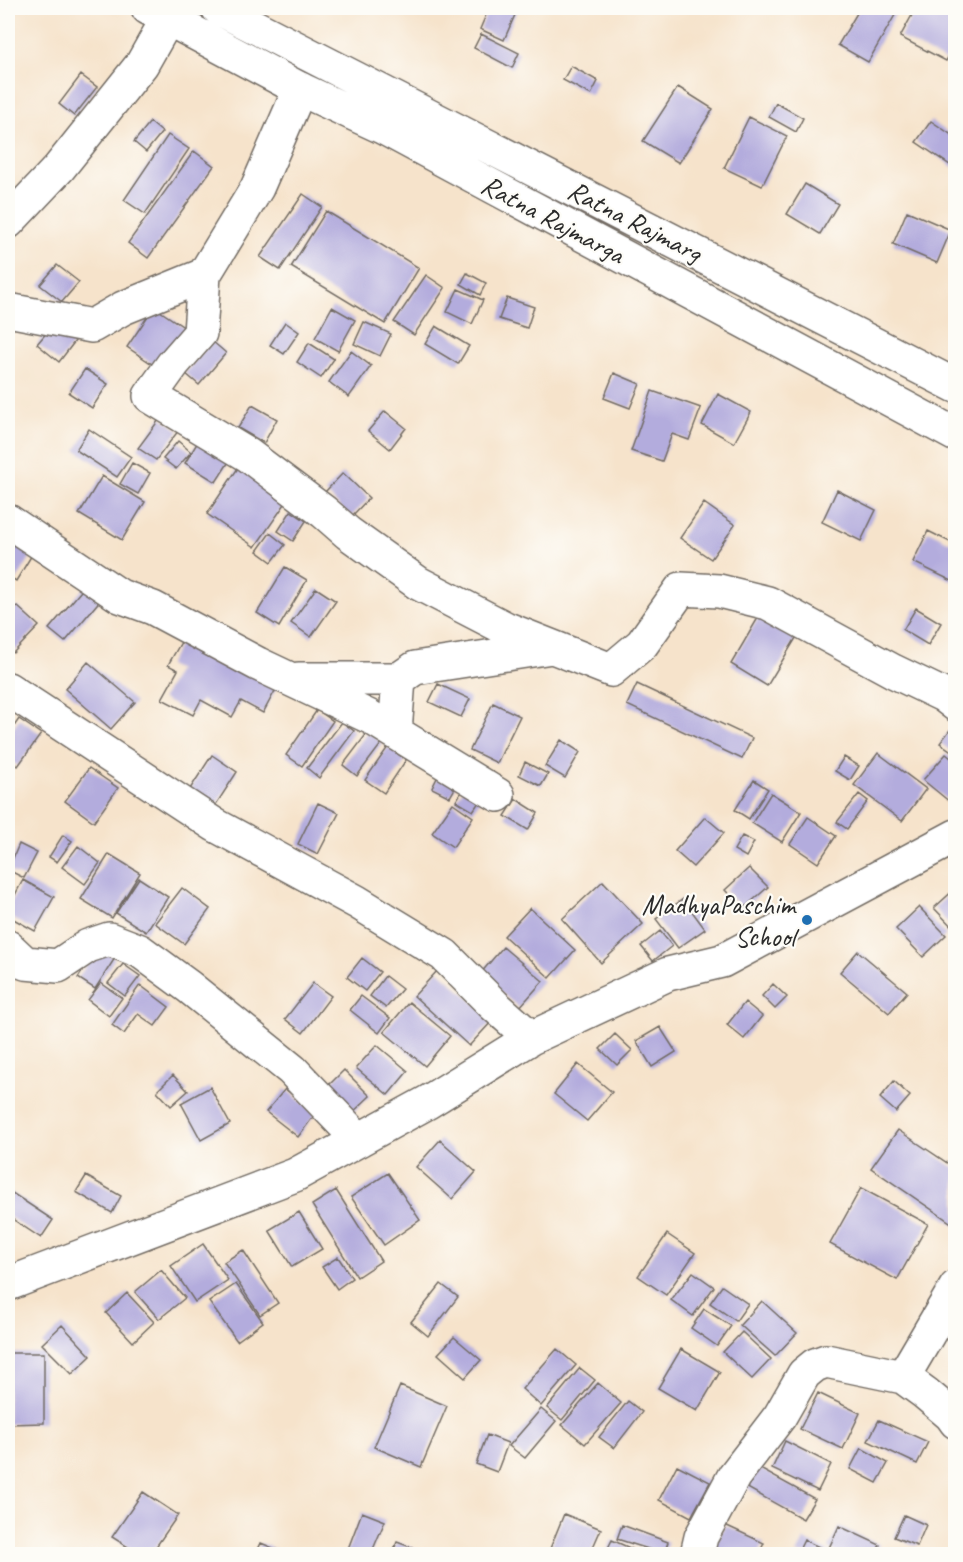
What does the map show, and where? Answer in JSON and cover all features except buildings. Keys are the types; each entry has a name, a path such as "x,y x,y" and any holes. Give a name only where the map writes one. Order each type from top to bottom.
{"street":[{"name":"Ratna Rajmarg","path":"218,8 956,386"},
{"name":"Ratna Rajmarga","path":"158,13 300,89 382,127 956,435"},
{"path":"8,222 59,168 142,64 158,13"},
{"path":"300,89 257,188 204,275 200,333 173,364 150,396 248,455 348,533 418,583 505,628 611,670 642,644 681,589 719,591 768,603 893,671 943,695 956,705"},
{"path":"8,310 92,326 123,308 204,275"},
{"path":"8,521 120,596 153,608 289,679 370,717 498,795"},
{"path":"289,679 399,679 416,668 554,647"},
{"path":"395,732 399,679"},
{"path":"8,689 215,825 357,902 444,955 531,1038"},
{"path":"8,1284 295,1175 428,1102 531,1038 668,974 722,961 954,841"},
{"path":"8,946 25,963 58,966 88,946 109,939 140,951 189,987 292,1070 359,1140"},
{"path":"903,1377 956,1287"},
{"path":"697,1554 701,1537 734,1476 780,1416 804,1374 815,1365 826,1361 903,1377 951,1415 956,1422"}],"place":[{"name":"MadhyaPaschim School","path":"807,920"}]}
